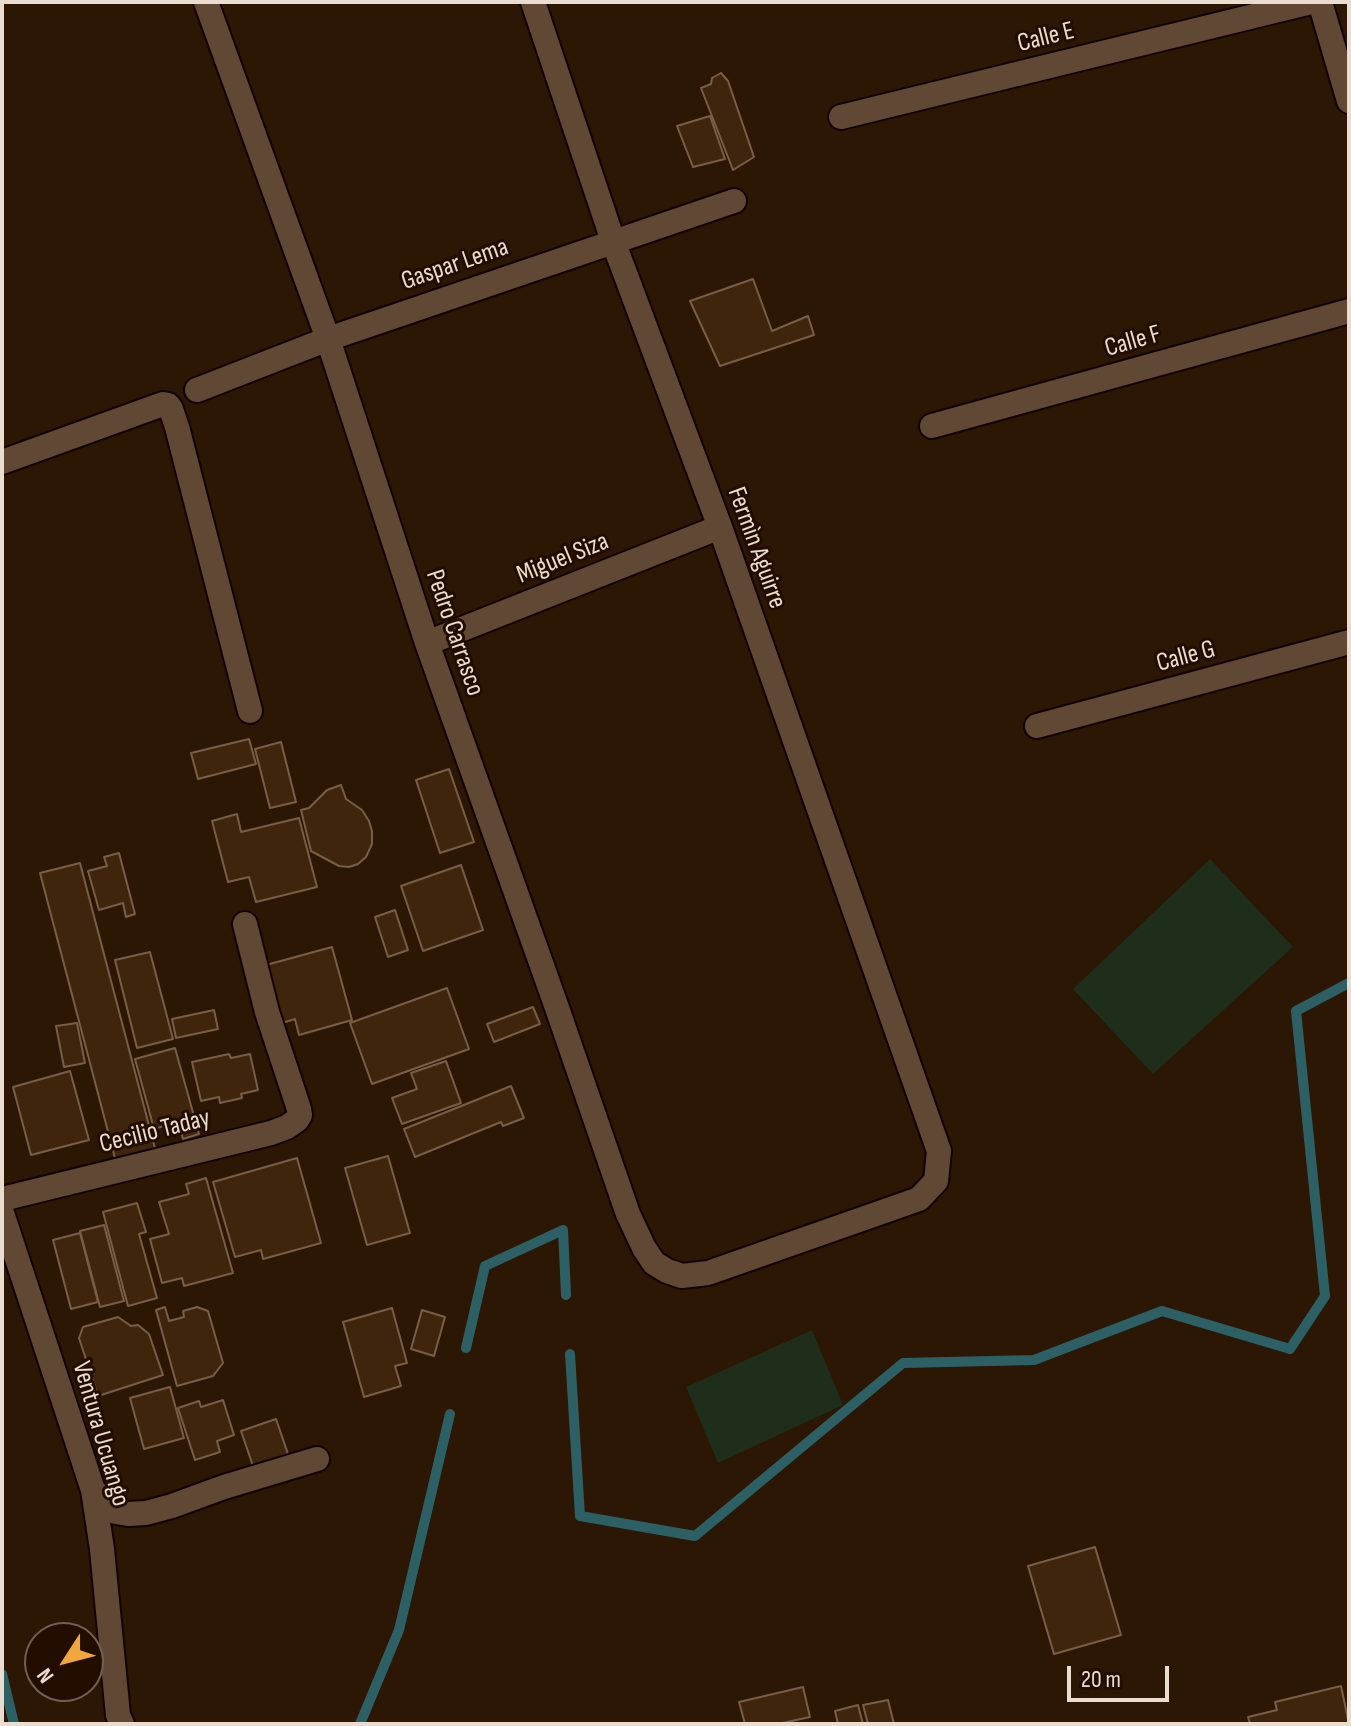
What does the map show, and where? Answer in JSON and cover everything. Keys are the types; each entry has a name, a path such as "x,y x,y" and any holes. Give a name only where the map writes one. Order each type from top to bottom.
{"street":[{"name":"Pedro Carrasco","path":"206,2 328,339 427,643 628,1214 654,1263 667,1271"},
{"name":"Fermìn Aguirre","path":"533,2 613,241 720,527 939,1151 936,1181 919,1199 708,1273 682,1276 667,1271"},
{"name":"Calle E","path":"841,117 1311,2"},
{"path":"1320,2 1349,101"},
{"name":"Gaspar Lema","path":"197,390 328,339 734,201"},
{"name":"Calle F","path":"932,426 1349,311"},
{"path":"2,462 163,404 171,409 250,711"},
{"name":"Miguel Siza","path":"427,643 720,527"},
{"name":"Calle G","path":"1037,726 1349,642"},
{"name":"Cecilio Taday","path":"2,1199 293,1125 300,1115 296,1098 267,1012 245,924"},
{"name":"Ventura Ucuango","path":"2,1213 93,1490 102,1549 118,1715 122,1724"},
{"path":"93,1490 116,1512 146,1513 317,1459"}],"green space":[{"path":"1210,859 1293,947 1153,1074 1073,989"},
{"path":"812,1330 843,1405 718,1463 686,1387"}],"building":[{"path":"721,73 728,81 754,157 733,170 701,88 711,84 712,78"},
{"path":"710,116 725,159 693,167 677,126"},
{"path":"753,279 772,331 808,316 814,335 720,366 690,301"},
{"path":"249,739 256,764 198,779 191,753"},
{"path":"281,742 296,802 270,808 255,749"},
{"path":"449,769 474,842 440,853 416,780"},
{"path":"341,785 346,799 362,810 372,831 372,844 366,857 349,867 339,866 311,851 301,810 309,808 327,790"},
{"path":"237,814 241,832 299,818 317,887 256,902 249,877 228,882 212,821"},
{"path":"119,853 135,914 126,917 123,903 99,910 88,871 107,866 104,857"},
{"path":"80,863 156,1152 116,1162 40,873"},
{"path":"461,865 483,930 423,951 401,886"},
{"path":"395,910 408,950 388,957 375,917"},
{"path":"332,947 352,1020 299,1035 295,1019 282,1023 266,965"},
{"path":"150,952 173,1039 137,1048 115,960"},
{"path":"447,988 469,1049 372,1084 350,1023"},
{"path":"533,1007 540,1024 494,1042 487,1024"},
{"path":"214,1010 218,1029 176,1038 172,1019"},
{"path":"77,1023 85,1063 64,1067 56,1026"},
{"path":"175,1048 199,1134 183,1139 178,1122 154,1129 135,1059"},
{"path":"229,1054 231,1058 250,1054 258,1090 220,1103 219,1097 201,1101 192,1062"},
{"path":"446,1061 461,1103 402,1124 392,1098 417,1089 411,1073"},
{"path":"70,1071 89,1140 31,1155 13,1087"},
{"path":"511,1086 524,1118 503,1126 501,1122 415,1157 404,1129"},
{"path":"388,1156 410,1233 367,1245 345,1168"},
{"path":"297,1158 321,1243 263,1259 261,1250 235,1257 213,1182"},
{"path":"206,1178 233,1273 184,1286 182,1278 162,1283 150,1239 169,1234 159,1202 189,1194 186,1184"},
{"path":"137,1203 146,1232 139,1234 157,1298 128,1306 103,1212"},
{"path":"104,1225 124,1301 100,1307 80,1231"},
{"path":"80,1233 98,1302 71,1309 53,1240"},
{"path":"165,1307 169,1321 184,1317 183,1311 197,1307 208,1311 223,1363 213,1376 177,1386 156,1310"},
{"path":"392,1308 407,1363 395,1366 401,1386 364,1397 343,1322"},
{"path":"422,1310 445,1317 434,1356 411,1349"},
{"path":"118,1317 131,1326 138,1325 149,1334 163,1375 98,1396 79,1338 83,1327"},
{"path":"170,1387 184,1438 144,1449 130,1398"},
{"path":"223,1400 234,1435 217,1441 220,1452 195,1460 178,1408 199,1401 201,1407"},
{"path":"276,1419 288,1454 253,1466 241,1431"},
{"path":"1095,1547 1121,1635 1054,1654 1028,1566"},
{"path":"1341,1686 1349,1724 1250,1724 1248,1717 1277,1710 1275,1702"},
{"path":"803,1687 810,1717 778,1724 745,1724 739,1702"},
{"path":"888,1700 894,1724 868,1724 863,1705"},
{"path":"858,1705 863,1724 838,1724 835,1711"}],"waterway":[{"path":"570,1354 580,1516 695,1536 903,1363 1034,1360 1162,1311 1290,1349 1325,1296 1296,1011 1349,983"},
{"path":"466,1348 485,1266 563,1230 566,1295"},
{"path":"360,1724 399,1630 450,1414"},
{"path":"2,1674 14,1724"}]}
